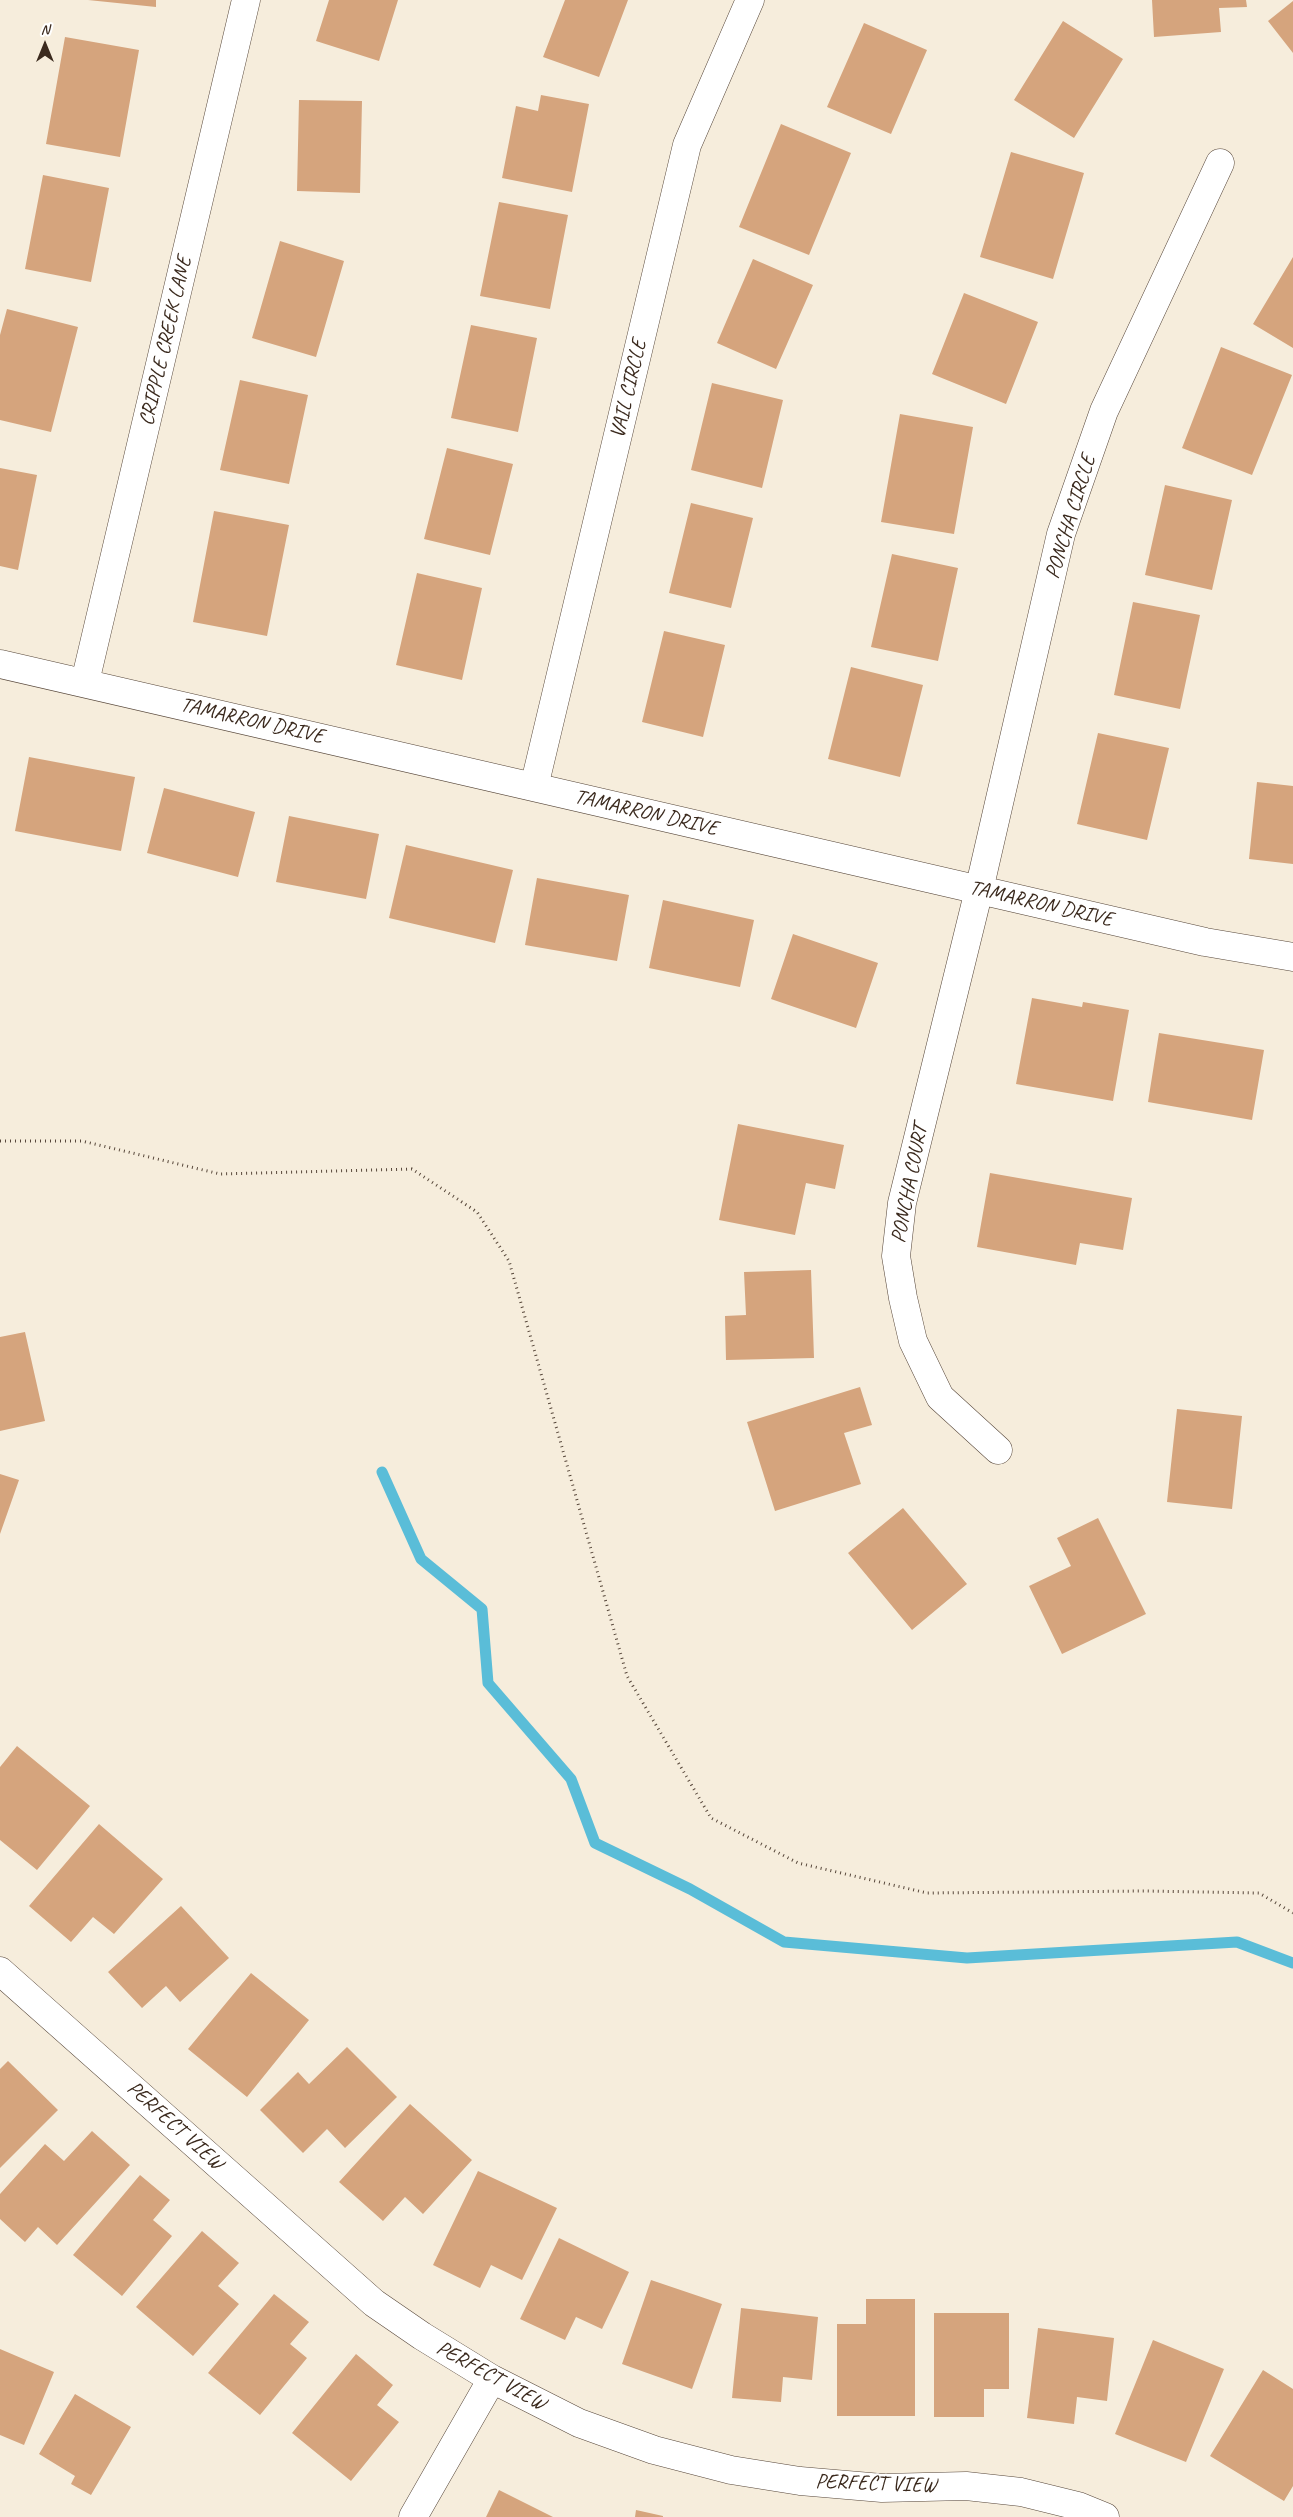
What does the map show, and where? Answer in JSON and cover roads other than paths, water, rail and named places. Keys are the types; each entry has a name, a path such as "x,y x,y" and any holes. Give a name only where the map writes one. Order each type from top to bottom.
{"street":[{"name":"CRIPPLE CREEK LANE","path":"85,682 246,0"},
{"name":"VAIL CIRCLE","path":"534,787 687,145 750,0"},
{"name":"PONCHA CIRCLE","path":"979,890 1061,534 1104,411 1220,162"},
{"name":"TAMARRON DRIVE","path":"0,664 85,682 1205,942 1293,957"},
{"name":"PONCHA COURT","path":"979,890 902,1203 896,1256 913,1342 940,1397 998,1450"},
{"name":"PERFECT VIEW","path":"0,1971 374,2303 422,2336 492,2379 578,2423 654,2450 731,2470 800,2481 882,2488 966,2486 1021,2492 1078,2506 1105,2517"},
{"path":"413,2517 492,2379"}],"waterway":[{"path":"382,1472 421,1559 482,1609 488,1683 571,1779 595,1843 690,1889 784,1942 967,1958 1237,1942 1293,1963"}]}
